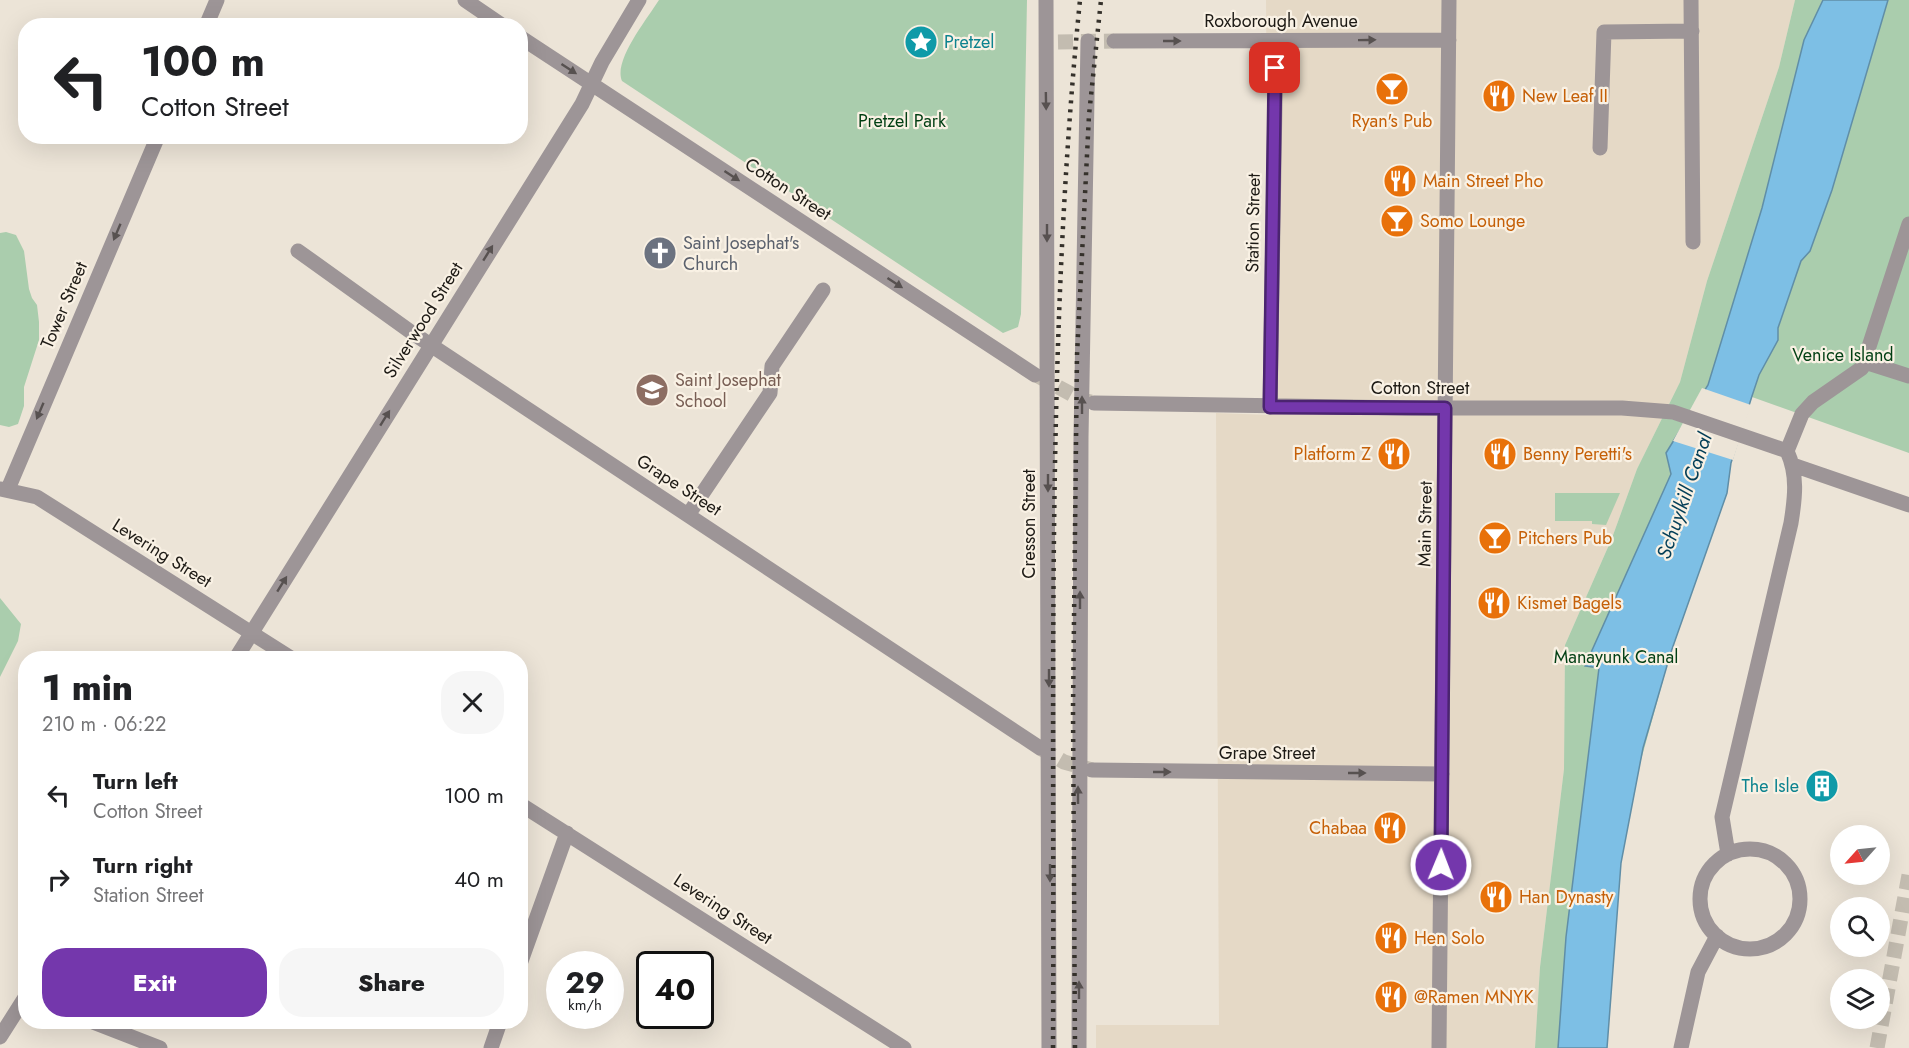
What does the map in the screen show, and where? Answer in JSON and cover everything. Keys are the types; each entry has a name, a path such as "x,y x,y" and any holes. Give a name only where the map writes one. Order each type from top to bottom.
{"street":[{"path":"209,18 217,0"},
{"path":"465,0 491,18"},
{"name":"Silverwood Street","path":"240,651 582,104 639,0"},
{"name":"Cresson Street","path":"1046,0 1052,42 1049,1048"},
{"name":"Main Street","path":"1439,1048 1449,0"},
{"path":"1691,0 1693,243"},
{"path":"1600,148 1604,32 1692,31"},
{"name":"Roxborough Avenue","path":"1114,41 1449,39"},
{"name":"Station Street","path":"1270,407 1276,40"},
{"path":"1079,1048 1081,449 1088,41"},
{"name":"Cotton Street","path":"528,42 1035,375"},
{"name":"Tower Street","path":"4,489 155,144"},
{"path":"1728,854 1722,817 1791,523 1795,495 1793,465 1787,451 1802,414 1813,402 1858,372 1865,362 1909,224"},
{"name":"Grape Street","path":"298,250 430,345 1040,748"},
{"path":"688,515 770,393 772,366 823,290"},
{"path":"1865,362 1909,376"},
{"name":"Cotton Street","path":"1094,403 1270,407 1622,408 1682,414 1787,451"},
{"path":"1793,465 1909,505"},
{"name":"Levering Street","path":"4,489 37,497 279,651"},
{"name":"Grape Street","path":"1098,771 1442,774"},
{"name":"Levering Street","path":"528,809 904,1048"},
{"path":"528,942 567,833"},
{"path":"1743,849 1760,849 1776,855 1789,866 1797,880 1800,905 1791,928 1779,940 1764,947 1748,949 1731,945 1717,936 1706,923 1701,908 1701,892 1705,876 1714,863 1728,854 1743,849"},
{"path":"1681,1048 1698,972 1717,936"},
{"path":"0,1037 18,1009"},
{"path":"111,1029 160,1048"},
{"path":"490,1048 497,1029"}],"shaded area":[{"path":"1266,0 1795,0 1779,67 1707,281 1680,382 1637,469 1612,538 1565,645 1564,769 1540,967 1535,1048 1096,1048 1096,1025 1219,1025 1216,413 1269,415"}],"green space":[{"name":"Pretzel Park","path":"659,0 1027,0 1021,314 1018,327 1003,333 622,81 622,63 627,52"},
{"name":"Manayunk Canal","path":"1795,0 1909,0 1909,453 1752,397 1731,463 1727,493 1671,652 1636,778 1621,863 1614,925 1607,1048 1535,1048 1540,967 1564,769 1565,645 1612,538 1637,469 1680,382 1707,281 1779,67"},
{"path":"0,233 16,235 24,251 29,289 37,305 39,322 39,340 24,387 24,406 18,424 9,427 0,425"},
{"path":"1555,493 1620,493 1606,525 1592,524 1592,521 1555,521"},
{"path":"0,598 21,624 18,641 0,677"}],"water":[{"name":"Manayunk Canal","path":"1823,0 1888,0 1832,190 1810,251 1801,261 1778,328 1778,340 1759,375 1752,396 1731,463 1727,493 1671,652 1643,748 1621,863 1607,1048 1558,1048 1566,937 1599,668 1585,666 1671,474 1666,453 1708,385 1762,208 1804,40"}],"pier":[{"path":"1702,388 1751,405 1733,460 1673,441"}],"tunnel":[{"path":"1058,42 1114,41"},
{"path":"1038,376 1082,400 1091,402"},
{"path":"1040,748 1064,762 1092,770"},
{"path":"1877,1048 1909,875"}],"railway":[{"path":"1053,1048 1053,655 1057,392 1061,261 1080,0"},
{"path":"1075,1048 1073,709 1077,355 1089,115 1101,0"}],"place":[{"name":"Pretzel","path":"921,42"},
{"name":"Ryan's Pub","path":"1392,89"},
{"name":"New Leaf II","path":"1499,96"},
{"name":"Main Street Pho","path":"1400,181"},
{"name":"Somo Lounge","path":"1397,221"},
{"name":"Saint Josephat's Church","path":"660,253"},
{"name":"Saint Josephat School","path":"652,390"},
{"name":"Platform Z","path":"1394,454"},
{"name":"Benny Peretti's","path":"1500,454"},
{"name":"Pitchers Pub","path":"1495,538"},
{"name":"Kismet Bagels","path":"1494,603"},
{"name":"The Isle","path":"1822,786"},
{"name":"Chabaa","path":"1390,828"},
{"name":"Han Dynasty","path":"1496,897"},
{"name":"Hen Solo","path":"1391,938"},
{"name":"@Ramen MNYK","path":"1391,997"}],"route":[{"path":"1275,68 1270,407 1445,408 1441,865"}],"park label":[{"name":"Venice Island","path":"1843,355"}],"water label":[{"name":"Schuylkill Canal","path":"1684,496"}]}
